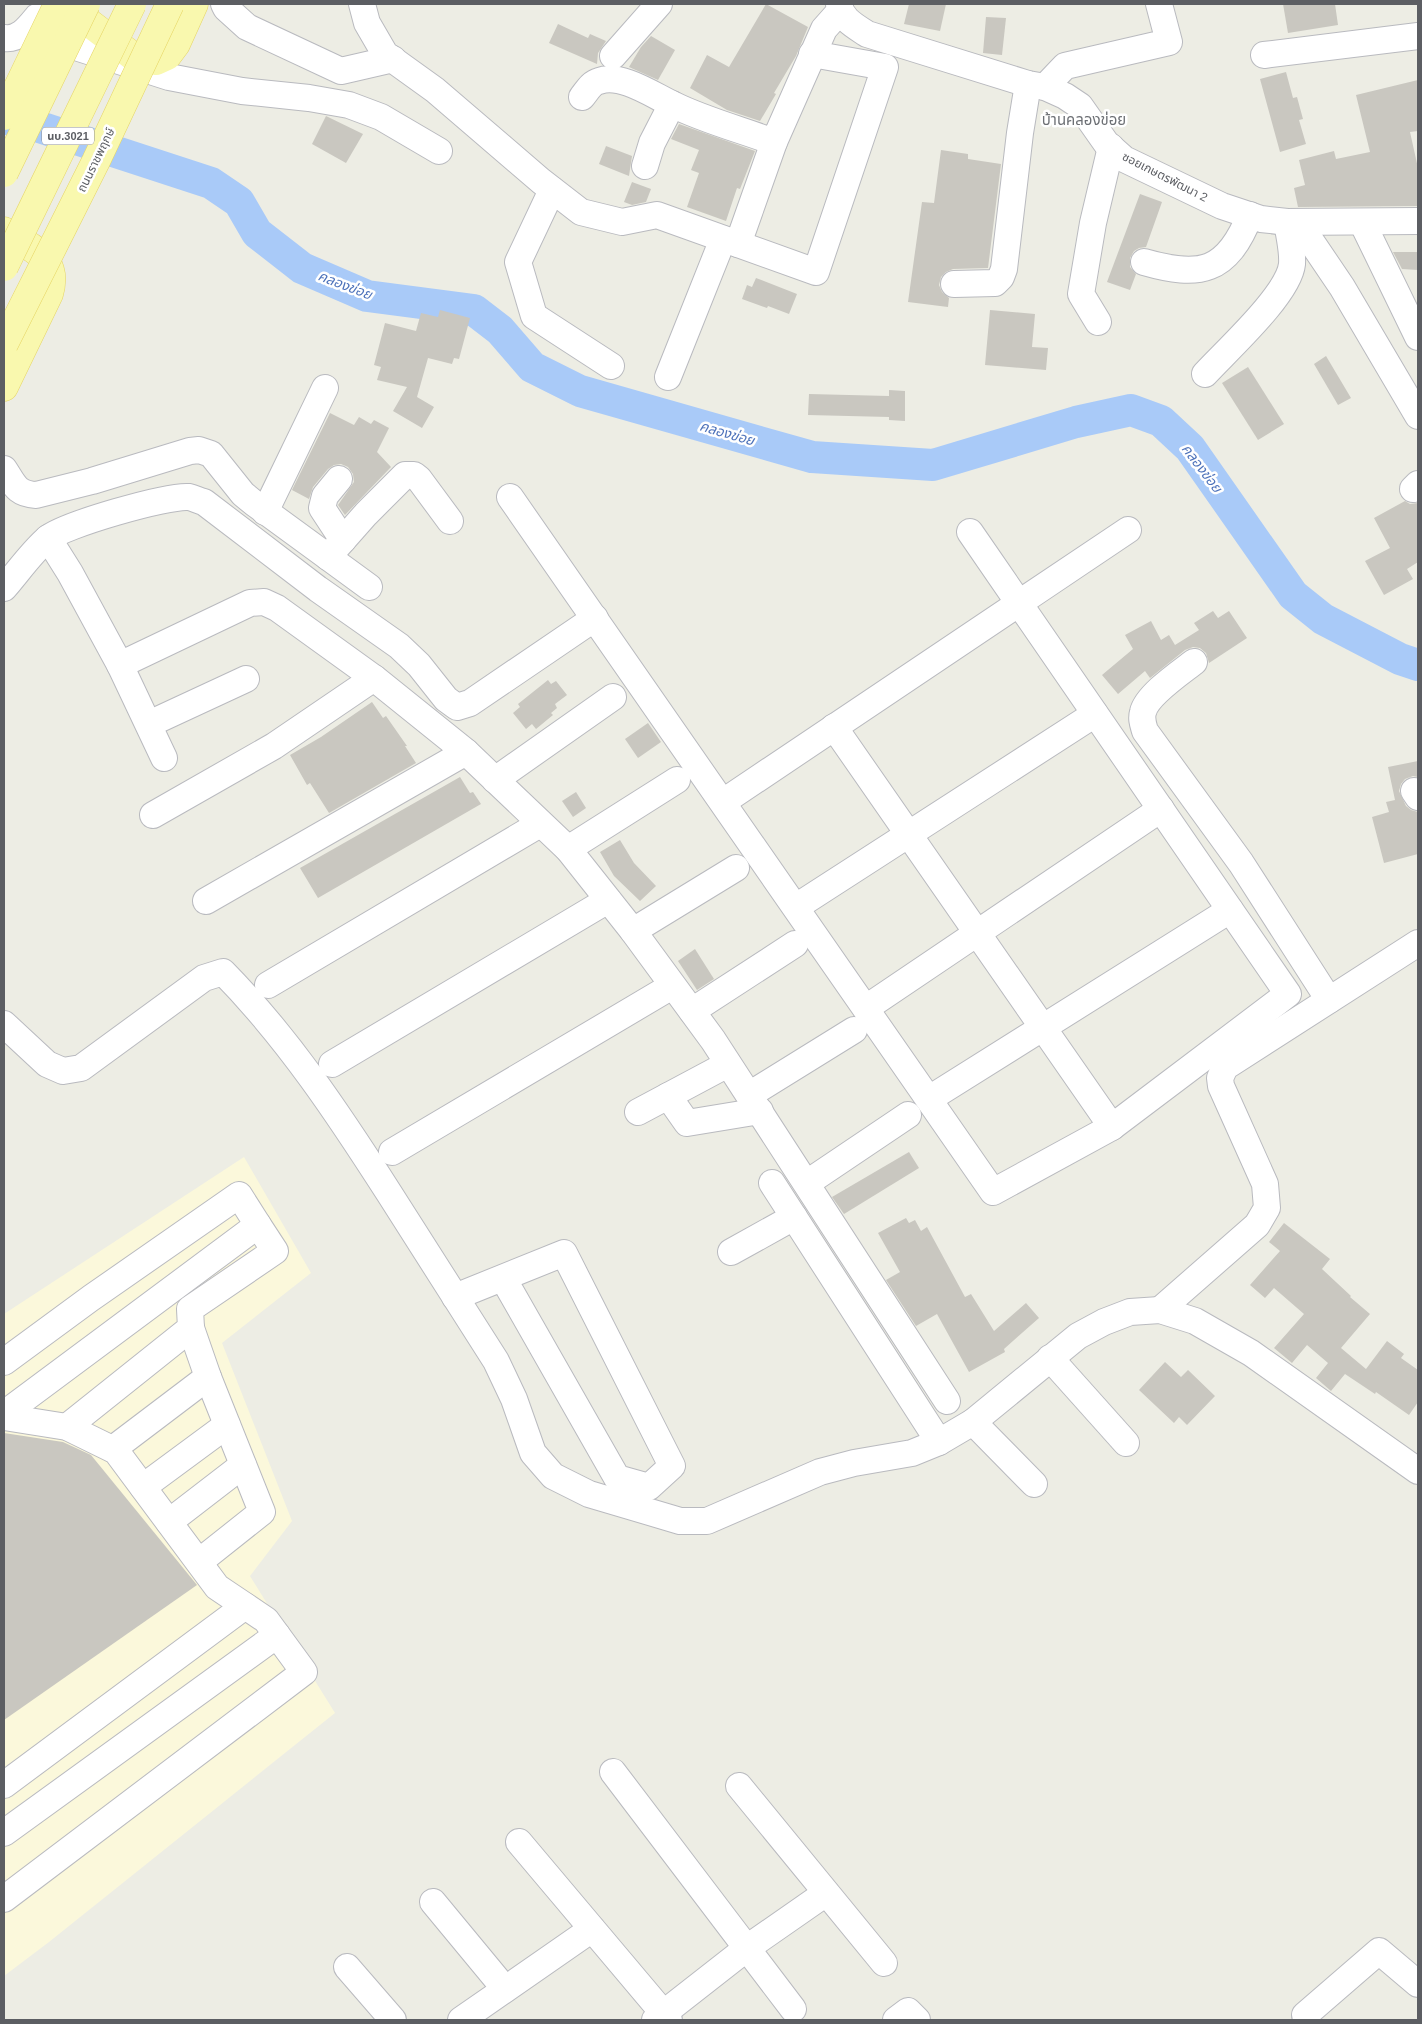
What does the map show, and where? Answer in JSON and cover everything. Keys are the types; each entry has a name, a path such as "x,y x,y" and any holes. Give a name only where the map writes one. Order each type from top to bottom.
{"main road":[{"path":"4,116 58,4"},
{"path":"76,4 88,22 134,57 156,61 167,56 176,44 194,4"},
{"name":"นบ.3021","path":"4,173 86,4"},
{"name":"นบ.3021","path":"4,267 132,4"},
{"name":"ถนนราชพฤกษ์","path":"4,344 96,161 170,4"},
{"path":"4,231 36,250 45,258 52,274 53,282 4,387"}],"street":[{"path":"15,34 37,16 43,4"},
{"path":"224,4 247,27 341,71 393,59"},
{"path":"362,4 367,22 386,54 435,90 552,190 581,212 622,222 656,215 816,272 885,67 812,54"},
{"path":"612,56 659,4"},
{"path":"954,284 995,283 1001,277 1004,269 1020,133 1037,86 1065,66 1170,42 1159,4"},
{"path":"668,378 812,54 824,29 839,7"},
{"name":"ซอยเกษตรพัฒนา 2","path":"839,7 848,21 867,34 1065,96 1080,106 1111,147 1124,159 1222,206 1262,219 1293,222 1418,221"},
{"path":"15,34 169,77 242,91 309,98 349,105 381,117 439,151"},
{"path":"1264,55 1418,36"},
{"path":"582,97 589,87 599,81 616,81 640,87 672,104 774,142"},
{"path":"645,166 652,143 672,104"},
{"path":"1098,322 1081,294 1093,223 1111,147"},
{"path":"552,190 518,262 534,316 611,366"},
{"path":"1144,262 1178,270 1192,270 1213,265 1230,251 1241,238 1250,215"},
{"path":"1205,374 1277,298 1287,281 1292,265 1293,222"},
{"path":"1293,222 1342,287 1418,416"},
{"path":"1362,222 1418,337"},
{"path":"265,512 325,388"},
{"path":"4,469 19,491 27,495 36,495 200,450 211,454 243,494 265,512 335,549 370,587"},
{"path":"335,549 405,475 414,475 419,479 450,521"},
{"path":"335,549 322,508 325,496 340,479"},
{"path":"4,588 48,538 82,522 171,498 190,497 204,502 318,589 399,646 419,665 446,699 457,706 470,703 595,618"},
{"path":"510,497 796,907 860,1019 929,1099 993,1192 1112,1127 1288,994 970,532"},
{"path":"723,802 1128,530"},
{"path":"48,538 70,573 120,664 164,758"},
{"path":"120,664 250,603 264,602 277,608 374,678 466,752 568,849 633,931 692,1011 728,1064 947,1401"},
{"path":"1194,662 1149,699 1143,710 1142,720 1145,731 1241,863 1329,1000"},
{"path":"153,815 274,746 374,678"},
{"path":"148,724 246,679"},
{"path":"495,780 613,697"},
{"path":"796,907 1095,714"},
{"path":"834,727 1112,1127"},
{"path":"206,902 466,752"},
{"path":"568,849 677,780"},
{"path":"668,1096 686,1123 754,1103 860,1019 978,933 1161,809"},
{"path":"268,985 540,824"},
{"path":"633,931 736,868"},
{"path":"332,1064 608,900"},
{"path":"929,1099 1230,910"},
{"path":"1160,1310 1257,1226 1267,1208 1265,1184 1221,1086 1220,1078 1225,1067 1418,943"},
{"path":"692,1011 795,944"},
{"path":"4,1024 47,1064 63,1071 81,1068 204,978 223,972 295,1054 338,1114 499,1368 514,1399 532,1453 553,1476 589,1494 680,1522 707,1522 820,1472 854,1463 912,1453 939,1442 973,1422 1078,1336 1104,1322 1130,1312 1160,1310 1194,1321 1251,1353 1418,1471"},
{"path":"392,1152 672,986"},
{"path":"638,1112 728,1064"},
{"path":"807,1183 908,1115"},
{"path":"772,1184 939,1442"},
{"path":"4,1362 91,1298 239,1195 275,1251 190,1309 191,1328 208,1377 262,1512 199,1562"},
{"path":"731,1252 794,1217"},
{"path":"4,1415 258,1225"},
{"path":"455,1297 564,1253 672,1466 649,1487 617,1478 503,1278"},
{"path":"67,1427 191,1328"},
{"path":"1050,1358 1126,1443"},
{"path":"113,1449 208,1377"},
{"path":"4,1415 67,1427 116,1450 217,1587 266,1620 304,1672 4,1899"},
{"path":"973,1422 1034,1484"},
{"path":"143,1487 227,1425"},
{"path":"169,1522 243,1465"},
{"path":"4,1785 245,1606"},
{"path":"4,1833 277,1635"},
{"path":"613,1772 793,2008"},
{"path":"739,1786 884,1963"},
{"path":"518,1842 592,1929 662,2018 747,1948 826,1893"},
{"path":"433,1902 505,1989"},
{"path":"461,2020 592,1929"},
{"path":"1305,2015 1378,1951 1418,1984"},
{"path":"347,1967 393,2020"},
{"path":"896,2020 908,2011 917,2020"}],"shaded area":[{"path":"244,1157 311,1273 222,1343 292,1521 250,1576 335,1713 4,1976 4,1314"}],"building":[{"path":"766,4 808,27 796,56 760,121 727,110 690,88 707,55 729,67"},
{"path":"909,4 946,4 940,31 904,24"},
{"path":"1283,4 1335,4 1338,25 1288,33"},
{"path":"986,17 1006,18 1002,55 983,53"},
{"path":"558,24 588,38 590,34 606,41 598,53 597,64 549,43"},
{"path":"651,36 675,50 658,80 629,67 641,47"},
{"path":"1286,72 1293,98 1297,97 1303,119 1299,120 1306,144 1280,152 1260,79"},
{"path":"1418,80 1418,131 1410,132 1418,168 1418,206 1298,207 1294,188 1305,185 1299,160 1334,151 1336,159 1370,152 1356,95"},
{"path":"326,116 363,134 346,163 312,144"},
{"path":"679,124 755,151 740,189 737,188 726,221 687,207 699,173 691,170 699,150 671,139"},
{"path":"606,146 632,156 629,176 599,164"},
{"path":"941,150 968,154 968,159 1001,164 988,268 953,269 946,272 941,277 939,285 942,292 949,298 948,307 908,302 922,202 934,203"},
{"path":"632,182 651,189 646,202 632,205 624,202"},
{"path":"1140,194 1162,202 1146,247 1134,251 1130,258 1130,267 1136,274 1130,290 1107,282"},
{"path":"1393,252 1418,252 1418,270 1402,269"},
{"path":"756,278 797,294 789,314 742,299 747,285 752,287"},
{"path":"440,310 470,318 459,359 454,358 452,364 428,358 417,397 434,407 422,428 393,411 407,387 377,380 381,367 374,365 385,323 416,331 421,313 438,317"},
{"path":"990,310 1035,314 1032,347 1048,348 1046,370 985,365"},
{"path":"1326,356 1351,398 1338,405 1314,364"},
{"path":"1248,367 1284,424 1258,440 1222,383"},
{"path":"889,390 905,391 905,421 889,420 889,417 808,415 809,394 889,396"},
{"path":"330,413 354,425 359,417 371,424 374,420 389,428 377,452 391,467 345,515 338,505 354,482 353,474 348,467 341,464 334,465 328,469 313,487 309,499 292,490"},
{"path":"1405,501 1410,504 1418,503 1418,562 1407,569 1413,579 1384,595 1365,561 1390,548 1374,518"},
{"path":"1213,611 1218,618 1229,611 1247,638 1209,663 1206,653 1200,648 1193,647 1185,650 1150,678 1145,671 1118,694 1102,675 1133,649 1125,635 1151,621 1161,640 1169,635 1175,645 1199,630 1194,623"},
{"path":"548,680 551,684 556,681 567,695 555,704 557,708 551,713 553,715 536,729 532,724 526,729 513,713 520,707 518,704"},
{"path":"372,702 383,718 386,716 407,746 405,746 416,763 329,813 310,783 307,785 290,755 321,737"},
{"path":"648,723 661,742 638,758 625,739"},
{"path":"1418,761 1418,777 1413,776 1405,779 1399,791 1406,806 1418,812 1418,854 1384,863 1372,817 1389,812 1386,802 1395,800 1388,767"},
{"path":"460,777 470,793 473,792 481,804 318,898 300,868"},
{"path":"576,792 586,808 573,817 562,801"},
{"path":"620,840 634,863 656,886 640,901 614,876 600,852"},
{"path":"695,949 714,979 697,990 678,961"},
{"path":"909,1152 919,1168 844,1214 832,1197"},
{"path":"906,1218 909,1223 915,1220 921,1231 927,1227 965,1297 971,1294 994,1331 1026,1303 1039,1318 1004,1349 1005,1352 969,1372 937,1314 916,1326 886,1280 900,1272 878,1233"},
{"path":"1284,1223 1330,1259 1322,1269 1370,1314 1341,1348 1366,1369 1387,1341 1404,1354 1401,1358 1418,1370 1418,1402 1409,1415 1376,1392 1375,1394 1345,1374 1331,1391 1316,1378 1328,1363 1307,1345 1292,1363 1274,1348 1304,1314 1274,1288 1265,1298 1250,1285 1280,1251 1269,1242"},
{"path":"1165,1362 1181,1377 1188,1370 1215,1396 1187,1425 1179,1417 1174,1423 1139,1390"},
{"path":"4,1433 63,1442 91,1455 197,1585 4,1720"}],"waterway":[{"name":"คลองข่อย","path":"4,119 12,118 211,183 239,202 257,233 302,268 367,296 474,310 500,330 532,367 580,391 812,457 933,465 1076,422 1131,410 1161,421 1190,448 1293,595 1323,619 1400,659 1418,665"}],"district":[{"name":"บ้านคลองข่อย","path":"1084,119"}]}
